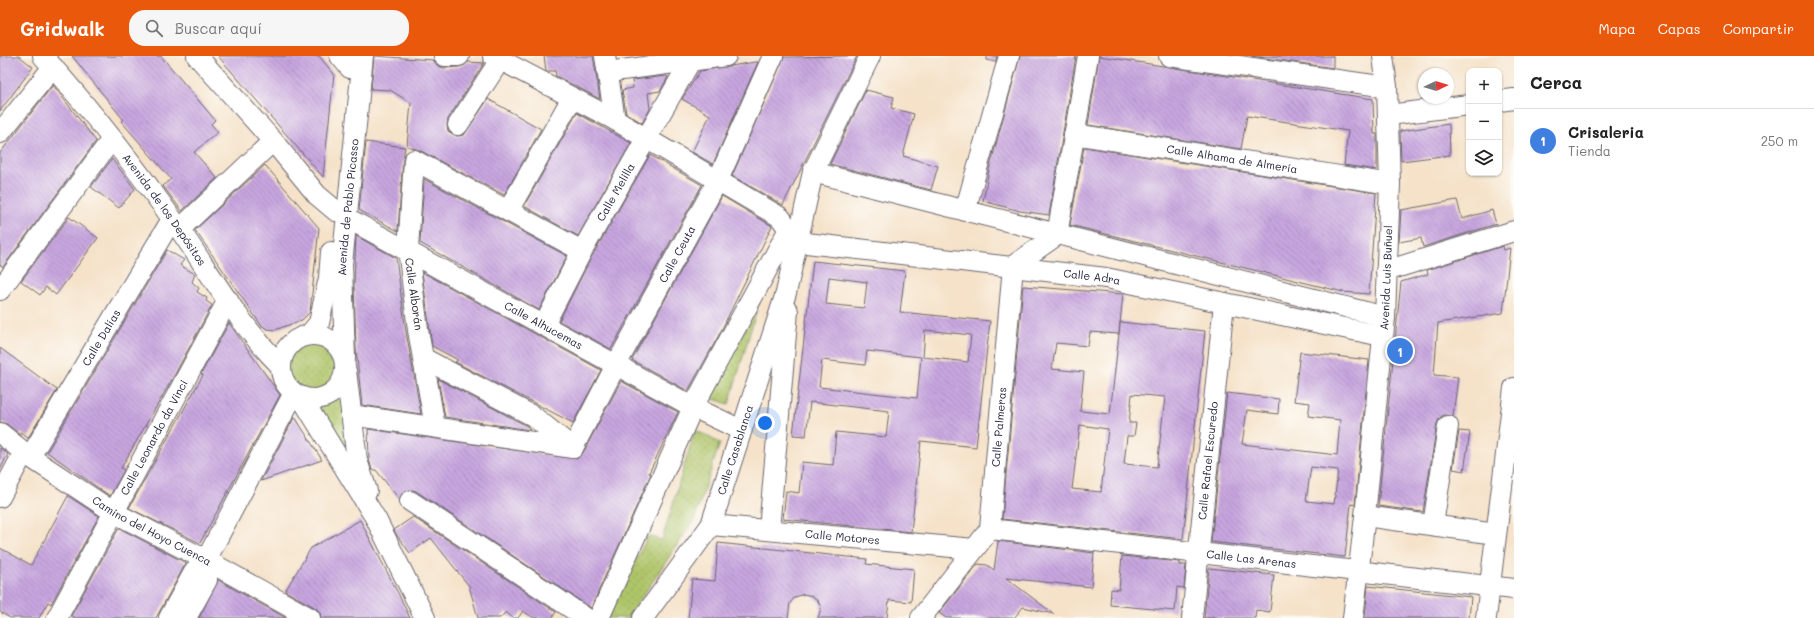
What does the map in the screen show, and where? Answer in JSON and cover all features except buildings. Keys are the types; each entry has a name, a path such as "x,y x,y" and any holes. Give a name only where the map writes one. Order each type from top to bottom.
{"street":[{"name":"Calle Alhucemas","path":"197,56 273,141 317,195 341,214 408,249 693,407 741,430"},
{"path":"615,120 606,64 726,56"},
{"name":"Calle Ceuta","path":"573,448 616,365 718,180 773,56"},
{"name":"Calle Casablanca","path":"769,530 792,265 793,236 813,172 870,56"},
{"path":"965,211 1009,56"},
{"path":"1014,266 1057,235 1088,56"},
{"path":"1169,56 1283,65 1387,87"},
{"name":"Avenida Luis Buñuel","path":"1352,618 1365,516 1383,327 1390,184 1387,87 1383,56"},
{"path":"458,125 497,58 615,120 780,217 793,236 693,407 599,618"},
{"name":"Avenida de Pablo Picasso","path":"351,59 341,214 345,365 357,460 376,519"},
{"name":"Calle Melilla","path":"544,325 582,251 690,59"},
{"path":"0,133 48,61"},
{"name":"Avenida de los Depósitos","path":"48,61 112,139 176,224 262,347 281,366"},
{"path":"572,98 508,211 582,251"},
{"path":"1502,101 1514,99"},
{"path":"1388,115 1466,105"},
{"name":"Calle Alhama de Almería","path":"1074,134 1390,184"},
{"path":"0,290 112,139"},
{"name":"Calle Dalías","path":"0,497 176,224 273,141"},
{"name":"Calle Alborán","path":"435,428 423,358 408,249 414,160 508,211"},
{"path":"813,172 1057,235 1383,327"},
{"name":"Avenida de Pablo Picasso","path":"309,335 320,323 341,214"},
{"path":"1386,271 1514,231"},
{"name":"Calle Adra","path":"793,236 1106,278 1224,303 1383,327"},
{"name":"Calle Casablanca","path":"643,618 711,525 786,293 792,265"},
{"name":"Calle Palmeras","path":"990,529 1014,266"},
{"name":"Calle Leonardo da Vinci","path":"57,618 115,513 228,300"},
{"name":"Calle Rafael Escuredo","path":"1192,618 1200,554 1224,303"},
{"path":"309,335 318,335 335,343 345,365 339,387 326,397 317,400 297,395 286,386 282,376 281,366 282,357 286,349 300,337 309,335"},
{"path":"423,358 533,416 573,448"},
{"path":"1486,618 1514,388"},
{"path":"169,618 194,572 206,560 297,395"},
{"name":"Avenida de Pablo Picasso","path":"297,395 376,519 425,618"},
{"path":"351,415 573,448"},
{"path":"1433,525 1448,426"},
{"name":"Camino del Hoyo Cuenca","path":"0,433 27,454 115,513 206,560 310,618"},
{"path":"410,501 586,618"},
{"path":"1365,516 1496,534"},
{"name":"Calle Motores","path":"711,525 974,549"},
{"path":"924,617 990,529"},
{"name":"Calle Las Arenas","path":"990,529 1514,589"},
{"path":"186,618 207,580 206,560"}],"green space":[{"path":"760,299 729,404 710,398"},
{"path":"314,340 324,342 333,348 339,357 341,367 339,377 333,386 324,392 314,394 304,392 295,386 289,377 287,367 289,357 295,348 304,342"},
{"path":"343,390 362,489 317,405 336,398"},
{"path":"695,430 720,443 694,520 628,618 607,618 648,536 662,540"}],"place":[{"name":"Crisaleria","path":"1400,351"}]}
